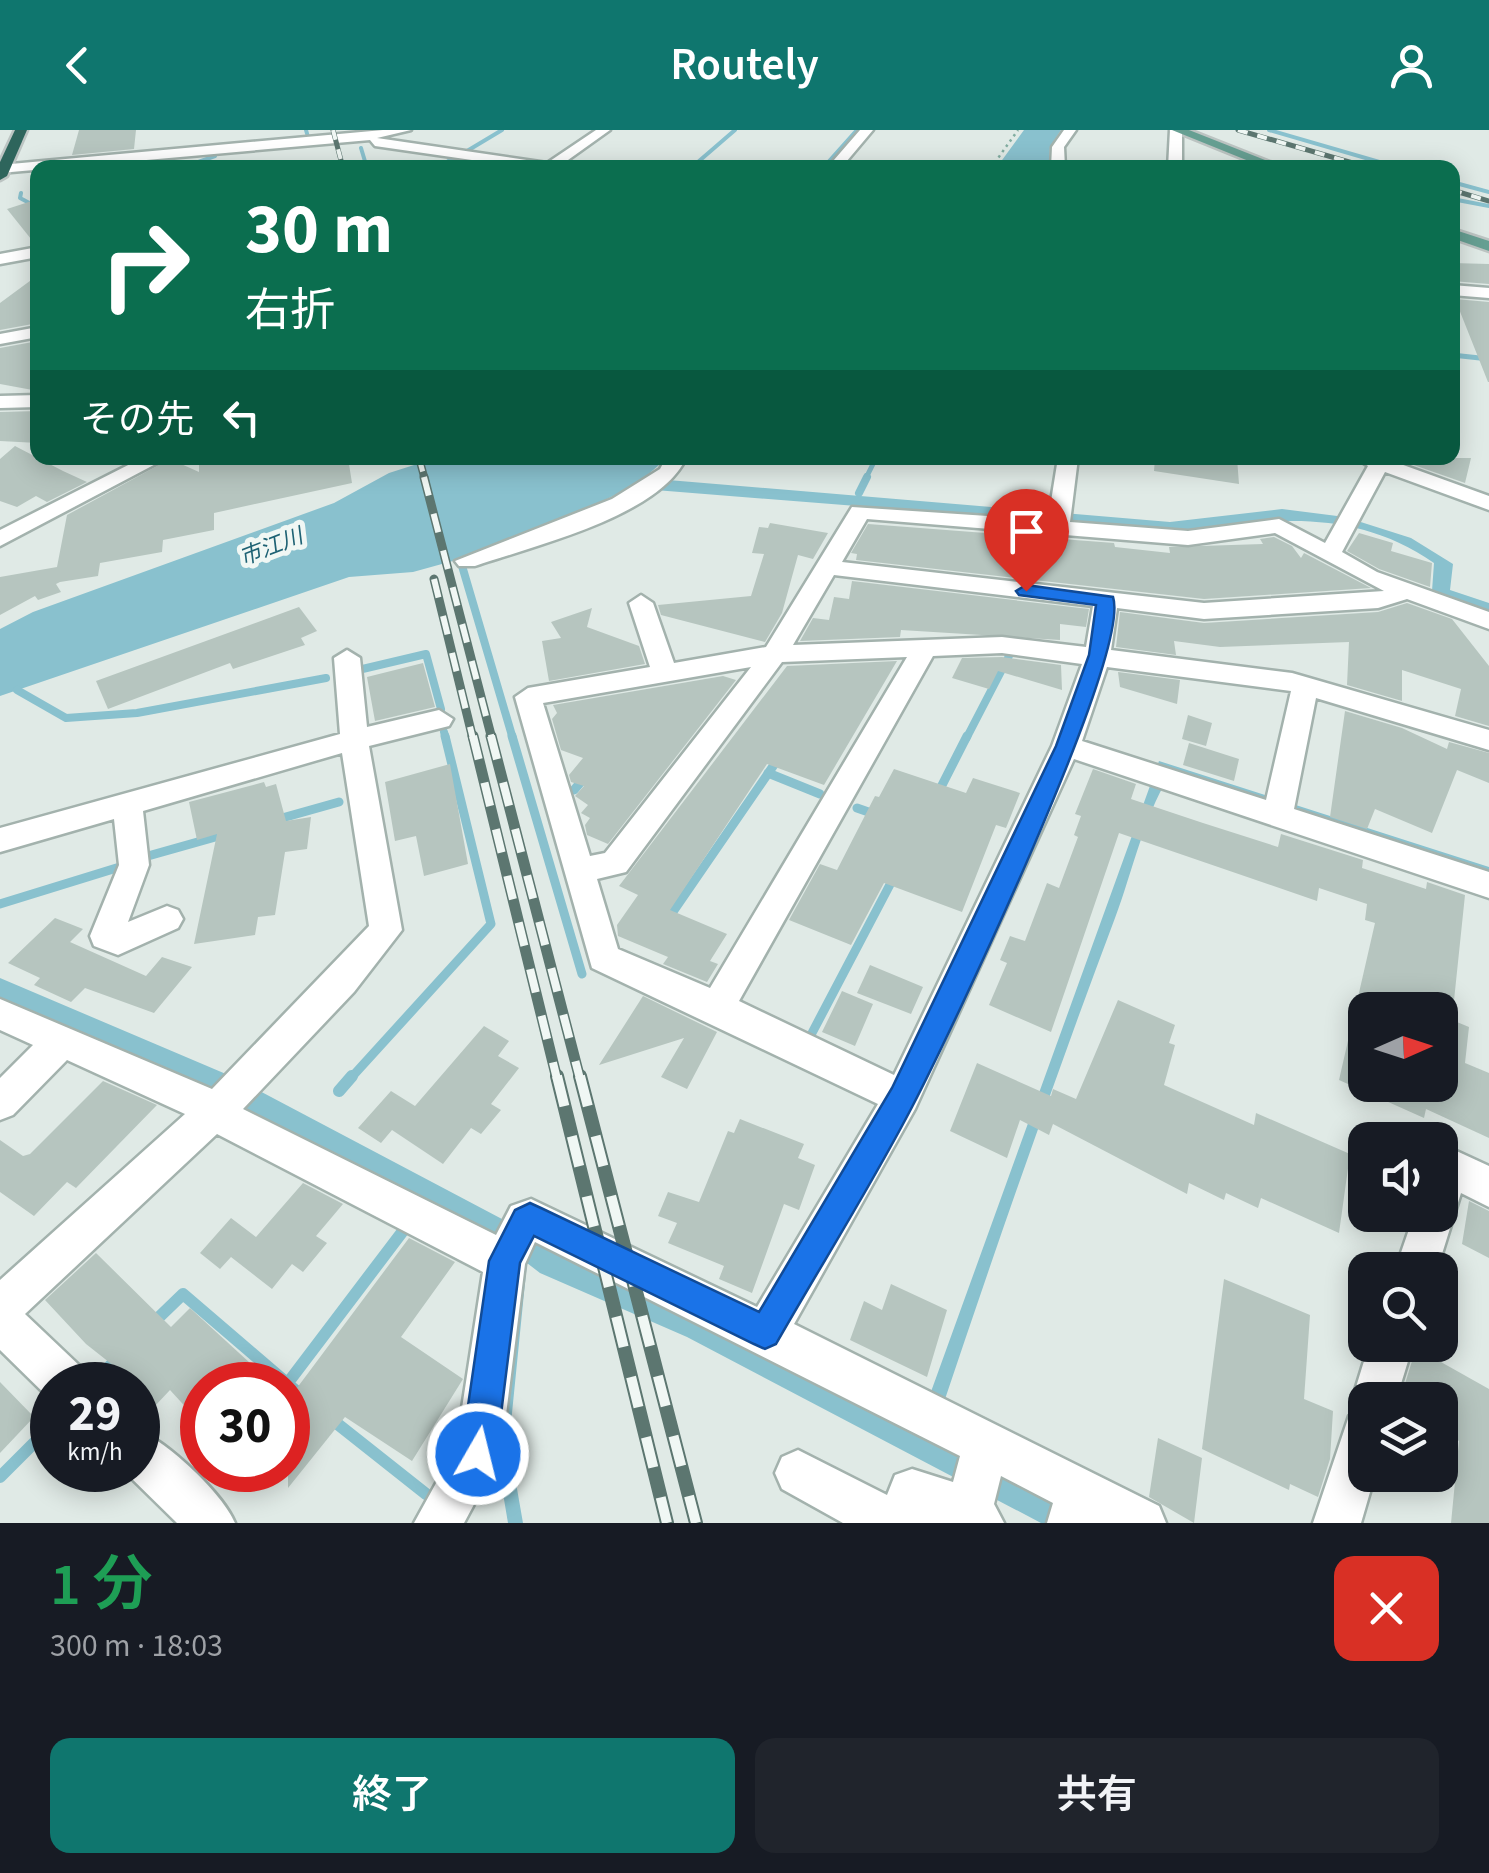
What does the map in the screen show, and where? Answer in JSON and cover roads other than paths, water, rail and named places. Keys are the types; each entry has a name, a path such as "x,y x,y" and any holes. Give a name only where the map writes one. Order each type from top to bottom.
{"highway":[{"path":"1,171 21,130"}],"main road":[{"path":"1177,130 1258,160"},
{"path":"1460,235 1489,246"}],"street":[{"path":"353,141 406,130"},
{"path":"559,160 604,130"},
{"path":"840,160 867,130"},
{"path":"1058,160 1058,147 1070,130"},
{"path":"1175,160 1177,130"},
{"path":"270,160 313,136"},
{"path":"99,160 313,136 496,160"},
{"path":"1,171 30,168"},
{"path":"0,259 30,253"},
{"path":"1460,291 1489,293"},
{"path":"0,339 30,333"},
{"path":"0,402 30,401"},
{"path":"0,540 144,465"},
{"path":"467,561 610,509 664,478 676,465"},
{"path":"1059,520 1067,465"},
{"path":"1330,554 1350,523 1371,465"},
{"path":"1387,465 1489,502"},
{"path":"580,871 615,862 775,654 860,512 1059,520 1188,538 1279,526 1408,592 1489,621"},
{"path":"824,568 1204,612 1378,600 1408,592"},
{"path":"765,1332 902,1098 1066,746 1098,655 1106,601"},
{"path":"641,603 665,673"},
{"path":"902,1098 717,1007 604,958 528,697 775,654 1002,645 1098,655 1304,686 1489,740"},
{"path":"717,1007 925,648"},
{"path":"0,1308 230,1100 386,930 354,740 347,658"},
{"path":"1280,806 1304,686"},
{"path":"0,840 439,719"},
{"path":"1066,746 1159,776 1280,806 1489,885"},
{"path":"127,804 134,865 106,936 118,940 168,920"},
{"path":"0,1014 195,1099 230,1100 512,1245"},
{"path":"0,1102 62,1040"},
{"path":"1458,1170 1489,1186"},
{"path":"438,1523 478,1454 512,1245 530,1218 765,1332 978,1486"},
{"path":"0,1320 43,1362"},
{"path":"160,1473 211,1523"},
{"path":"798,1473 890,1523"},
{"path":"899,1523 912,1492 978,1486 1142,1523"},
{"path":"1337,1523 1348,1487"}],"water":[{"path":"1024,130 1061,130 1050,147 1049,160 1002,160"},
{"name":"市江川","path":"414,465 659,465 644,478 1170,522 1282,509 1345,517 1411,538 1453,564 1450,590 1489,603 1489,611 1432,591 1434,563 1404,545 1344,525 1281,521 1184,532 630,488 567,518 460,559 413,572 349,577 0,696 0,629 33,612 334,503 389,473"},
{"path":"1159,761 1489,867 1489,873 1174,770 1148,820 942,1408 928,1400"},
{"path":"0,978 233,1077 587,1264 1104,1523 1041,1523 687,1337 540,1273 527,1263 509,1443 523,1523 508,1523 497,1458 500,1242 215,1094 0,999"}],"waterway":[{"path":"306,130 308,137"},
{"path":"467,151 502,130"},
{"path":"700,160 735,130"},
{"path":"830,160 857,130"},
{"path":"1269,130 1372,160"},
{"path":"361,148 365,160"},
{"path":"204,160 215,156"},
{"path":"1460,184 1489,192"},
{"path":"21,193 20,198 30,203"},
{"path":"1460,201 1489,206"},
{"path":"1460,356 1489,359"},
{"path":"865,480 872,465"},
{"path":"859,493 867,477"},
{"path":"460,559 513,739"},
{"path":"354,671 426,654 441,709"},
{"path":"966,739 1009,656"},
{"path":"17,690 66,718 137,713 326,678"},
{"path":"444,732 446,739"},
{"path":"350,1079 491,924 445,736"},
{"path":"512,736 582,974"},
{"path":"937,795 967,736"},
{"path":"768,773 778,759"},
{"path":"668,919 768,773"},
{"path":"768,773 820,794"},
{"path":"574,790 586,776"},
{"path":"275,820 339,802"},
{"path":"857,808 877,815"},
{"path":"148,856 226,834"},
{"path":"0,904 123,866"},
{"path":"812,1033 895,875"},
{"path":"339,1091 352,1076"},
{"path":"304,1362 406,1227"},
{"path":"153,1323 183,1294 262,1362"},
{"path":"114,1362 117,1359"},
{"path":"330,1418 426,1494"},
{"path":"0,1477 30,1447"}],"railway":[{"path":"333,130 341,160"},
{"path":"1238,130 1342,160"},
{"path":"1460,192 1489,201"},
{"path":"421,465 425,480"},
{"path":"424,477 492,739"},
{"path":"434,579 473,739"},
{"path":"473,736 557,1079"},
{"path":"491,736 580,1079"},
{"path":"557,1076 667,1523"},
{"path":"580,1076 696,1523"}]}
